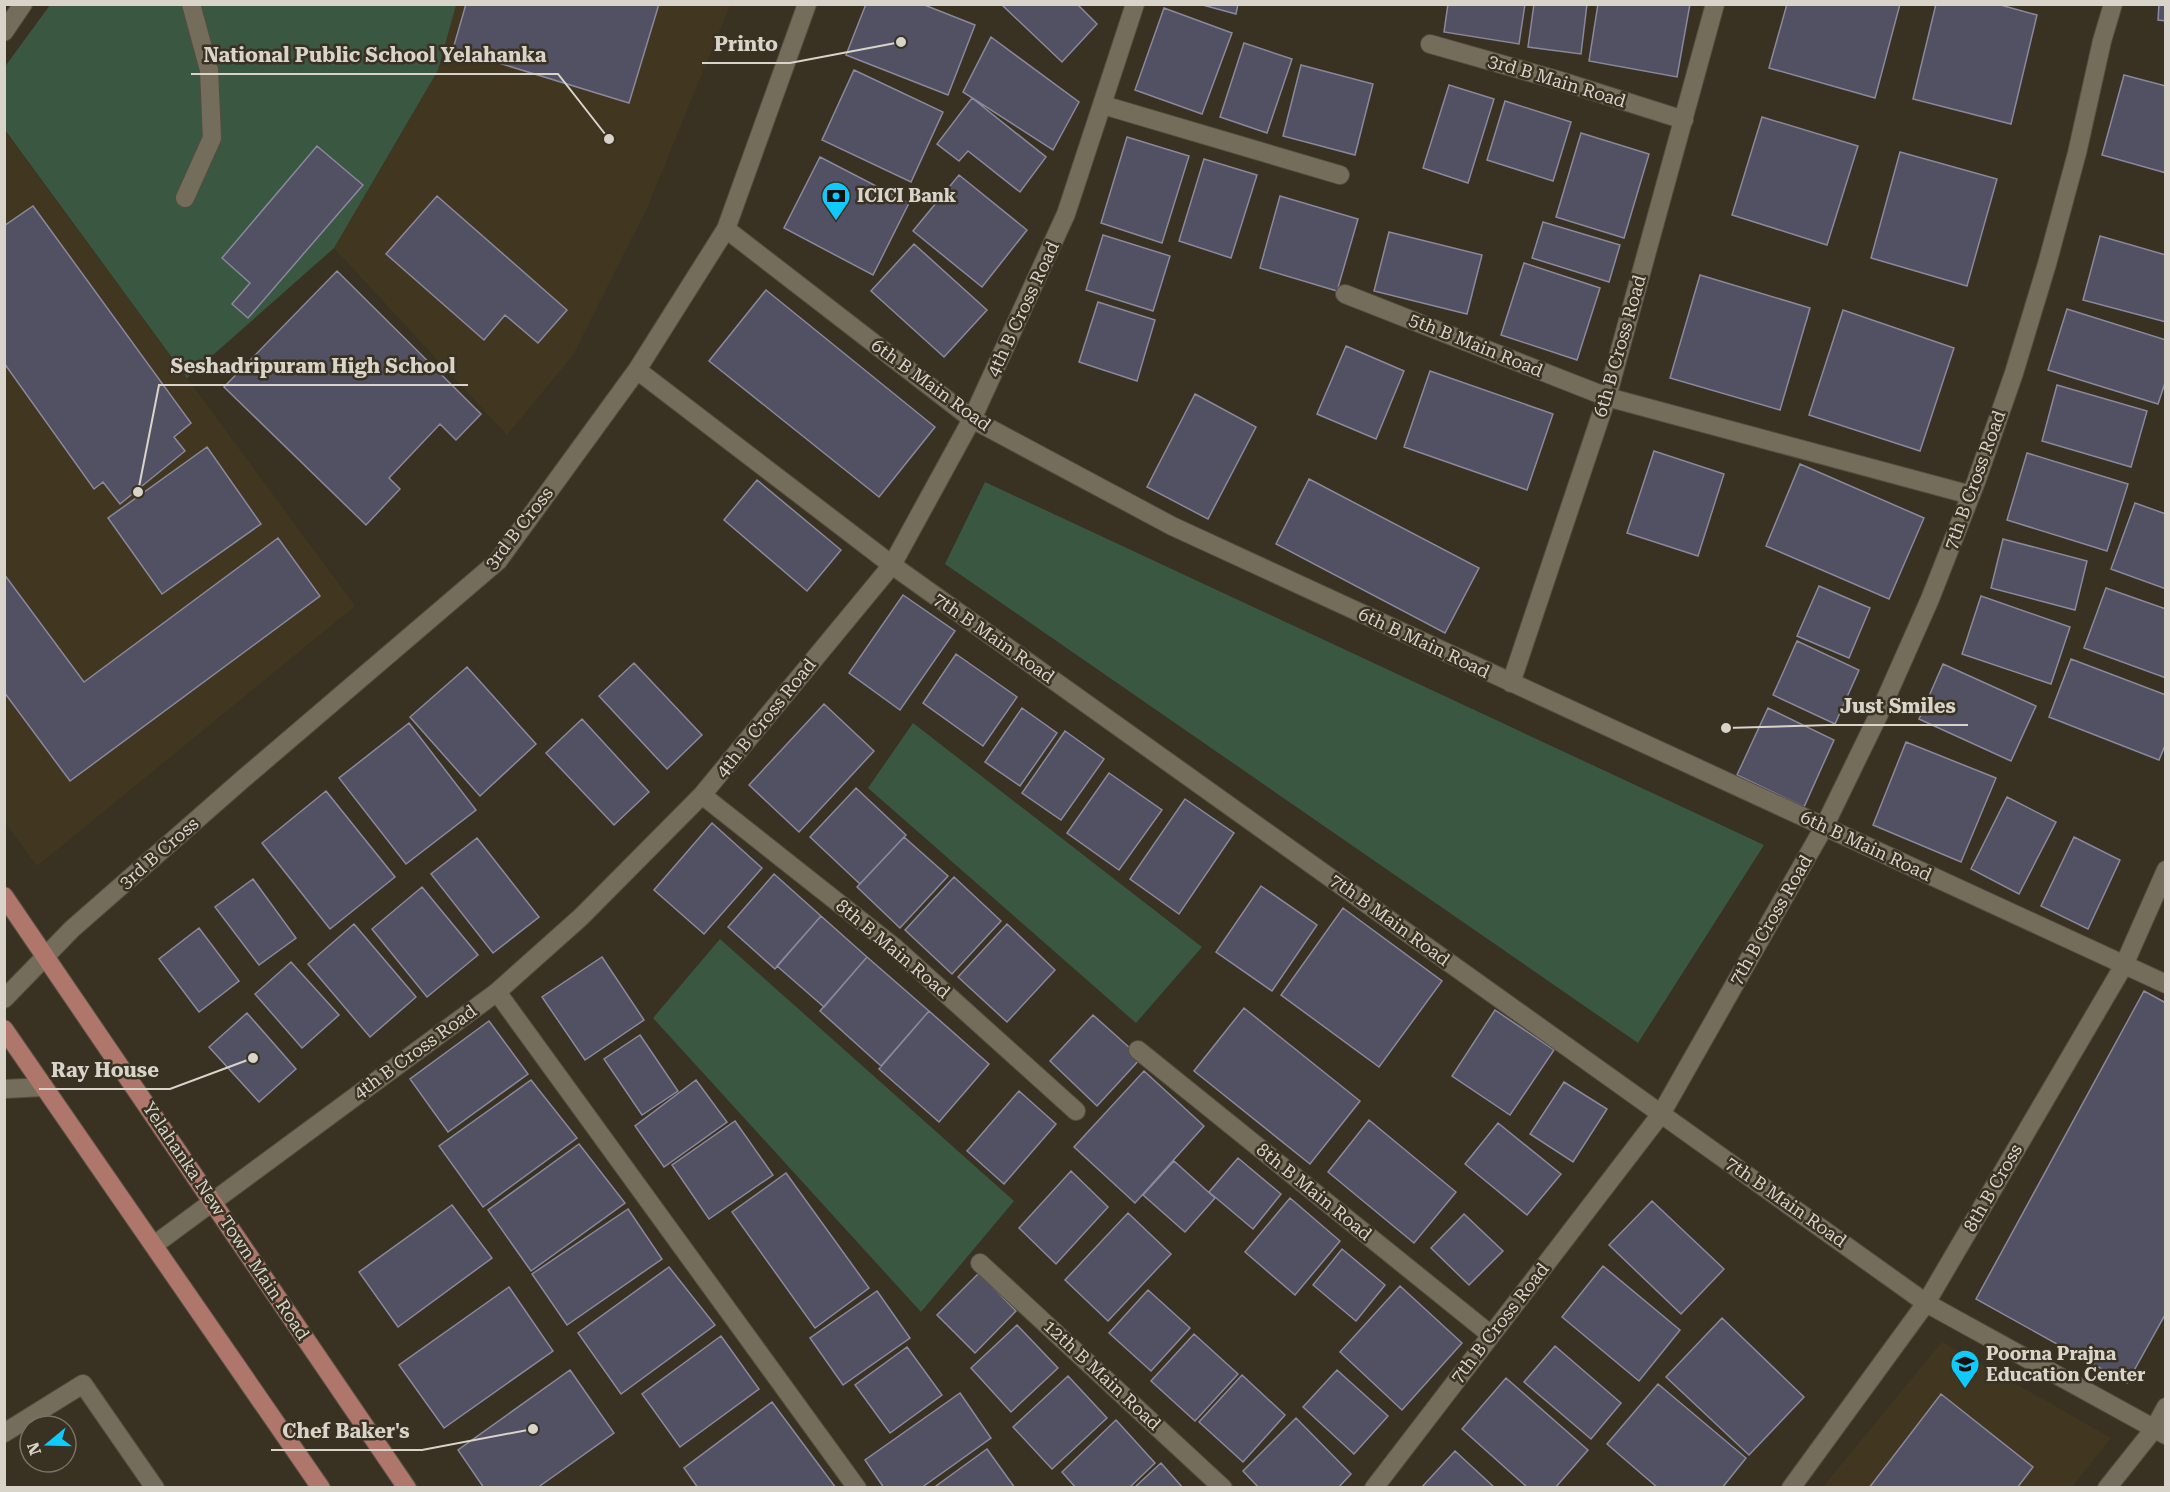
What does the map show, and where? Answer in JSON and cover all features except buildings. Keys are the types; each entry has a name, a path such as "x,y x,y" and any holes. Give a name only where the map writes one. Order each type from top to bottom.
{"main road":[{"name":"Yelahanka New Town Main Road","path":"4,896 407,1488"},
{"path":"4,1029 321,1488"}],"street":[{"path":"4,32 23,4"},
{"path":"185,198 212,138 209,70 191,4"},
{"name":"3rd B Cross","path":"4,999 90,913 498,561 637,370 726,229 807,4"},
{"name":"4th B Cross Road","path":"154,1245 497,992 581,917 702,795 892,565 972,420 1066,214 1135,4"},
{"name":"6th B Cross Road","path":"1511,682 1607,397 1715,4"},
{"name":"7th B Cross Road","path":"1374,1488 1661,1114 1824,827 1884,704 1930,598 1971,495 2014,373 2047,264 2114,4"},
{"name":"3rd B Main Road","path":"1430,44 1561,81 1684,120"},
{"path":"1103,105 1340,175"},
{"name":"6th B Main Road","path":"726,229 972,420 1172,526 2166,984"},
{"name":"5th B Main Road","path":"1345,294 1607,397 1971,495"},
{"name":"7th B Main Road","path":"637,370 892,565 1926,1302 2160,1432"},
{"name":"8th B Main Road","path":"702,795 893,946 1076,1111"},
{"name":"8th B Cross","path":"1791,1488 1926,1302 2124,965 2166,870"},
{"path":"497,992 857,1488"},
{"name":"8th B Main Road","path":"1138,1050 1491,1335"},
{"path":"4,1089 44,1087"},
{"name":"12th B Main Road","path":"980,1263 1223,1488"},
{"path":"4,1433 82,1384 155,1488"},
{"path":"2107,1488 2160,1432 2166,1407"}],"shaded area":[{"path":"328,5 730,5 647,208 573,355 507,435 334,248 437,70"},
{"path":"4,130 355,606 37,866 4,821"},
{"name":"Poorna Prajna Education Center","path":"1942,1342 2111,1438 2072,1487 1822,1488"}],"green space":[{"path":"50,5 456,5 438,70 334,248 187,378 5,130 4,68"},
{"path":"985,482 1764,845 1638,1043 945,564"},
{"path":"913,723 1202,947 1136,1023 868,788"},
{"path":"720,939 1014,1201 921,1312 653,1018"}],"place":[{"name":"Printo","path":"901,42"},
{"name":"National Public School Yelahanka","path":"609,139"},
{"name":"ICICI Bank","path":"836,222"},
{"name":"Seshadripuram High School","path":"138,492"},
{"name":"Just Smiles","path":"1726,728"},
{"name":"Ray House","path":"253,1058"},
{"name":"Poorna Prajna Education Center","path":"1965,1390"},
{"name":"Chef Baker's","path":"533,1429"}]}
